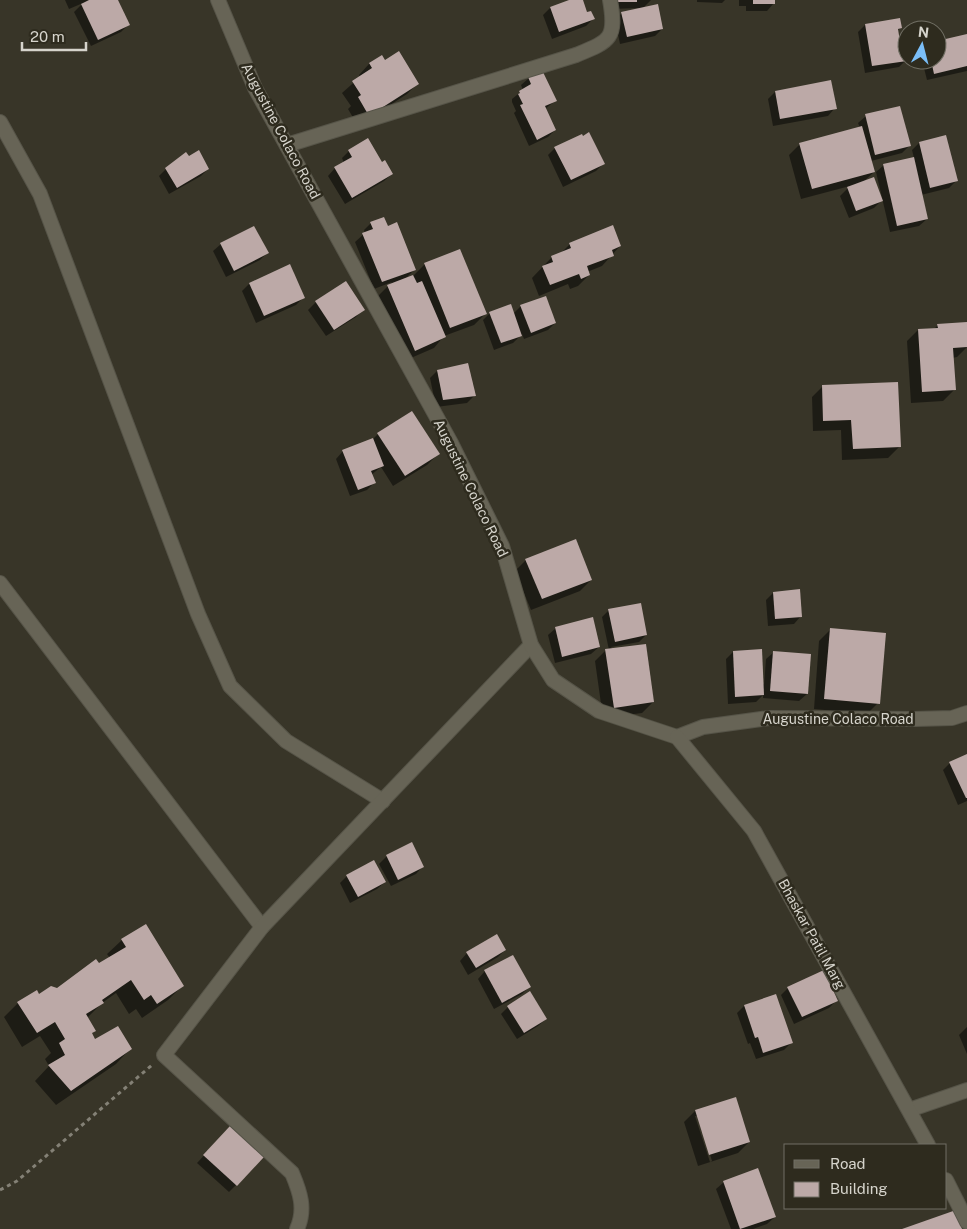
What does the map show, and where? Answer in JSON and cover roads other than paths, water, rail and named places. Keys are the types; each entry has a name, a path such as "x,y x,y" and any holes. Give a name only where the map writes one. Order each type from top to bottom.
{"street":[{"name":"Augustine Colaco Road","path":"218,0 255,88 451,443 502,546 531,645 554,680 598,711 676,737 703,727 769,718 915,719 952,718 967,713"},
{"path":"287,145 576,56 609,38 614,20 610,0"},
{"path":"0,122 40,194 195,605 230,686 286,741 382,800"},
{"path":"0,583 262,927"},
{"path":"297,1229 302,1218 300,1192 292,1173 164,1055 262,927 531,645"},
{"name":"Bhaskar Patil Marg","path":"676,737 754,831 927,1144"},
{"path":"910,1110 967,1090"},
{"path":"947,1182 967,1222"}]}
